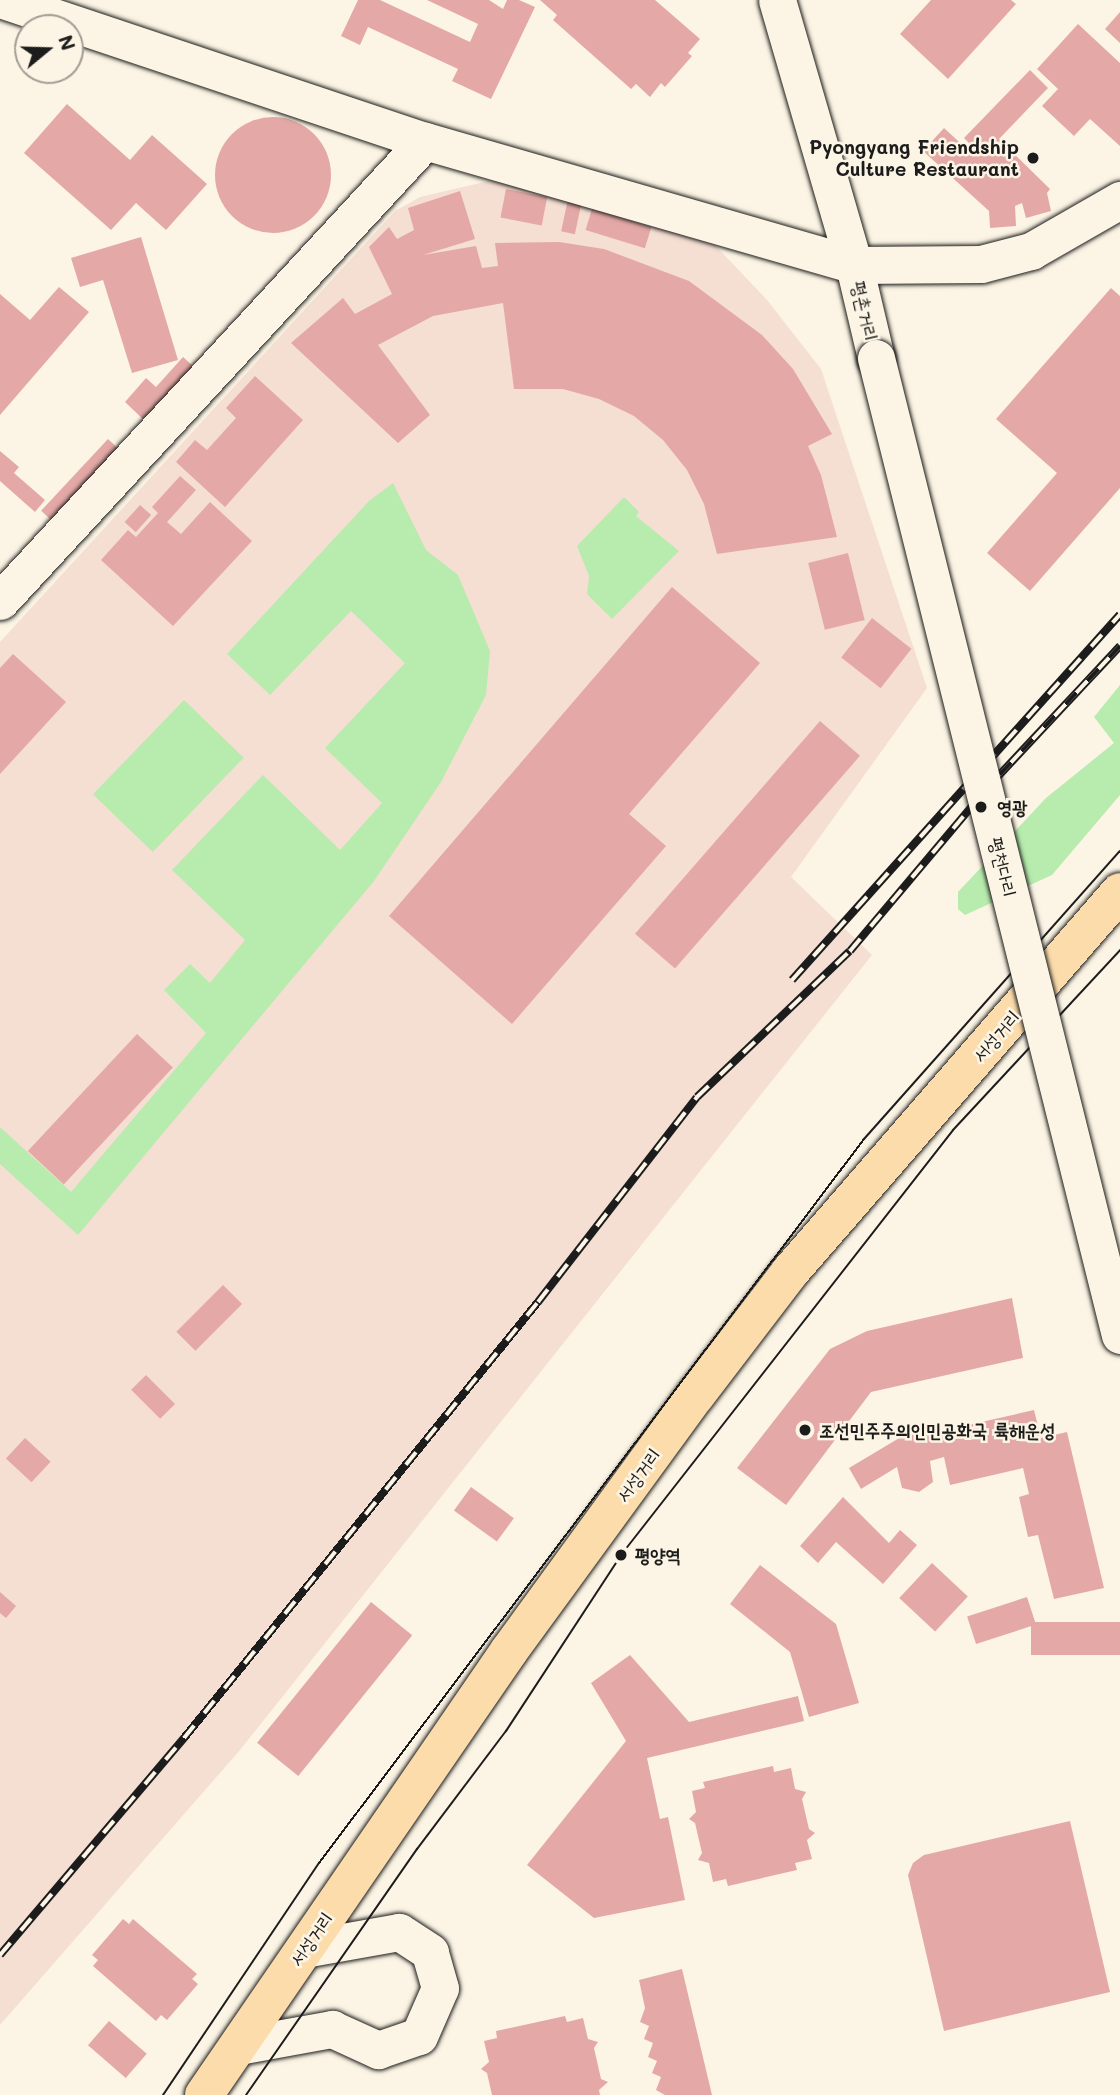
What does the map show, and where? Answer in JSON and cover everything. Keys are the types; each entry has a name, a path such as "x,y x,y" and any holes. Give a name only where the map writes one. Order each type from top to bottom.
{"main road":[{"name":"서성거리","path":"204,2095 509,1651 783,1282 1120,892"}],"street":[{"path":"3,0 425,141 854,265 981,264 1031,251 1120,200"},
{"name":"평촌거리","path":"776,0 854,265 876,358"},
{"path":"0,601 425,141"},
{"name":"평천다리","path":"876,358 1120,1335"},
{"path":"238,2046 332,2029 378,2050 419,2036 440,1988 430,1952 398,1932 304,1949"}],"shaded area":[{"path":"489,181 540,185 713,243 767,300 821,369 927,688 791,877 872,955 240,1750 0,2025 0,642 395,211 420,197"}],"green space":[{"path":"393,483 426,550 458,575 490,651 486,695 441,782 374,881 78,1235 0,1164 0,1127 71,1192 206,1033 164,990 190,964 210,983 245,940 172,870 263,775 340,850 382,803 325,748 405,663 351,611 270,695 227,654 369,501"},
{"path":"624,497 639,512 636,516 679,551 612,619 587,594 589,576 577,546"},
{"path":"1120,685 1120,795 1052,875 965,915 958,909 958,892 1046,798 1114,743 1094,717"},
{"path":"184,700 244,758 153,852 93,794"}],"building":[{"path":"358,0 380,0 470,42 478,24 427,0 489,0 503,9 507,0 519,0 535,7 491,99 452,81 458,69 368,27 360,45 341,36"},
{"path":"540,0 655,0 700,39 688,53 692,56 665,87 661,83 650,97 636,84 631,89 553,20 557,15"},
{"path":"931,0 1011,0 1016,4 948,79 900,34"},
{"path":"1120,12 1120,43 1105,29"},
{"path":"1078,24 1120,63 1120,146 1090,119 1074,136 1042,106 1058,89 1037,69"},
{"path":"1030,70 1048,88 999,139 1050,189 1047,193 1051,211 1026,218 1022,203 1015,206 1016,226 990,228 989,211 923,151 944,128 969,151 973,147 964,138"},
{"path":"67,104 130,160 152,135 207,184 166,230 136,203 111,230 24,153"},
{"path":"273,117 295,122 314,134 326,153 331,175 326,197 314,216 295,228 273,233 251,228 232,216 220,197 215,175 220,153 232,134 251,122"},
{"path":"506,189 547,197 542,225 500,217"},
{"path":"460,191 475,239 423,255 476,246 482,268 498,266 495,243 559,242 604,249 689,281 762,335 793,369 832,434 808,446 821,475 837,537 717,554 704,504 687,470 663,440 634,416 599,399 563,389 514,389 503,303 433,316 378,345 430,415 398,443 291,343 343,298 355,314 392,294 369,247 389,227 397,239 414,230 408,208"},
{"path":"568,199 582,202 575,234 561,231"},
{"path":"592,209 651,227 645,248 586,230"},
{"path":"141,237 178,360 132,373 103,280 80,287 71,258"},
{"path":"59,287 89,312 0,415 0,294 30,320"},
{"path":"1111,288 1120,296 1120,488 1030,591 987,553 1057,473 996,419"},
{"path":"183,357 194,367 145,421 125,402 146,378 156,387"},
{"path":"255,376 303,420 225,507 176,462 195,440 207,450 236,418 226,408"},
{"path":"108,439 121,451 54,523 41,511"},
{"path":"0,451 19,467 14,473 45,500 35,512 0,481"},
{"path":"180,476 196,490 167,522 181,534 210,502 252,541 173,626 101,560 128,530 136,537 158,513 152,507"},
{"path":"140,505 151,515 136,532 125,522"},
{"path":"848,553 865,620 825,630 808,563"},
{"path":"672,587 760,663 629,814 666,846 512,1024 389,916"},
{"path":"872,618 911,649 881,688 841,657"},
{"path":"13,654 66,702 0,774 0,668"},
{"path":"820,721 860,756 675,969 635,934"},
{"path":"137,1034 173,1067 64,1184 28,1151"},
{"path":"223,1285 242,1304 195,1351 176,1332"},
{"name":"조선민주주의인민공화국 륙해운성","path":"1012,1298 1023,1358 871,1392 786,1505 737,1468 830,1349 867,1331"},
{"path":"146,1375 175,1404 160,1419 131,1390"},
{"path":"1034,1410 1041,1438 1067,1432 1104,1588 1054,1599 1038,1535 1028,1537 1019,1497 1029,1494 1023,1468 950,1485 944,1457 930,1461 933,1482 919,1492 902,1488 897,1467 861,1489 849,1468 911,1431 915,1437"},
{"path":"25,1438 51,1462 32,1482 6,1458"},
{"path":"471,1487 514,1518 497,1542 454,1510"},
{"path":"843,1497 889,1543 900,1530 917,1545 883,1584 836,1542 818,1563 800,1546"},
{"path":"932,1563 968,1596 935,1632 899,1598"},
{"path":"760,1565 836,1624 859,1703 809,1717 790,1652 730,1604"},
{"path":"0,1592 16,1606 6,1618 0,1613"},
{"path":"1027,1597 1036,1625 976,1644 967,1616"},
{"path":"371,1602 412,1635 298,1776 257,1743"},
{"path":"1031,1622 1120,1622 1120,1655 1031,1655"},
{"path":"630,1655 689,1722 798,1696 804,1721 647,1758 660,1819 668,1817 685,1900 594,1918 527,1865 626,1741 591,1683"},
{"path":"773,1766 774,1772 791,1768 795,1789 806,1792 802,1799 809,1829 815,1833 807,1840 812,1859 795,1863 797,1870 728,1886 726,1879 713,1882 709,1863 698,1860 702,1853 695,1823 689,1819 696,1812 692,1791 705,1788 703,1782"},
{"path":"1070,1821 1110,1992 944,2031 908,1875 913,1863 924,1855"},
{"path":"123,1919 129,1924 133,1919 197,1974 192,1979 198,1984 167,2020 161,2015 156,2021 93,1966 98,1960 92,1955"},
{"path":"682,1969 712,2095 665,2095 656,2090 661,2077 652,2073 657,2061 648,2057 653,2043 644,2039 649,2026 640,2022 645,2008 639,1980"},
{"path":"565,2016 567,2022 583,2018 588,2039 598,2042 594,2048 601,2079 608,2082 599,2090 600,2095 492,2095 487,2073 481,2069 489,2062 484,2041 497,2038 496,2031"},
{"path":"109,2021 147,2054 126,2078 88,2045"}],"tram line":[{"path":"163,2095 319,1863 864,1139 1120,851"},
{"path":"246,2095 417,1849 506,1731 621,1555 953,1130 1120,950"}],"railway":[{"path":"792,980 1120,614"},
{"path":"0,1955 184,1738 538,1302 697,1097 850,951 989,786 1120,646"}],"place":[{"name":"Pyongyang Friendship Culture Restaurant","path":"1033,158"},
{"name":"영광","path":"981,807"},
{"name":"조선민주주의인민공화국 륙해운성","path":"805,1430"},
{"name":"평양역","path":"621,1555"}]}
